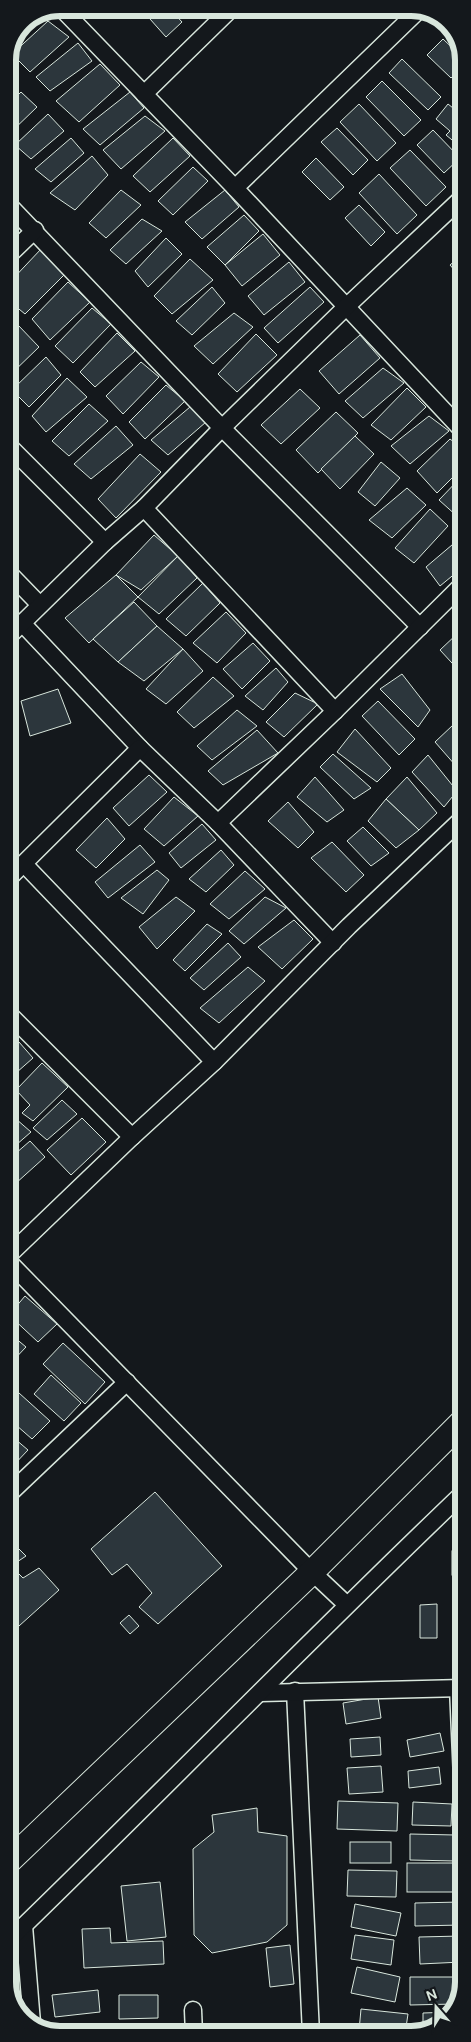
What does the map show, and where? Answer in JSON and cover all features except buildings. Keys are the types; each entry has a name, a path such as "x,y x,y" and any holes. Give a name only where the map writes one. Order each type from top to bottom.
{"street":[{"path":"69,16 235,188 455,423"},
{"path":"144,94 224,16"},
{"path":"235,188 413,16"},
{"path":"16,629 144,508 222,428 455,204"},
{"path":"16,212 222,428 420,627"},
{"path":"16,248 35,230"},
{"path":"16,453 106,542"},
{"path":"144,508 335,712"},
{"path":"16,580 40,605"},
{"path":"218,823 335,712 455,592"},
{"path":"22,623 140,748 218,823 333,943"},
{"path":"16,872 140,748"},
{"path":"16,1248 132,1137 214,1062 333,943 455,826"},
{"path":"24,864 214,1062"},
{"path":"16,1021 132,1137"},
{"path":"16,1269 312,1572 346,1604"},
{"path":"16,1487 127,1382"},
{"path":"16,1854 312,1572 455,1430"},
{"path":"16,1934 260,1693 346,1604 455,1501"},
{"path":"260,1693 455,1688"},
{"path":"295,1691 311,2026"},
{"path":"24,1926 31,2015"},
{"path":"192,2010 193,2026"}]}
